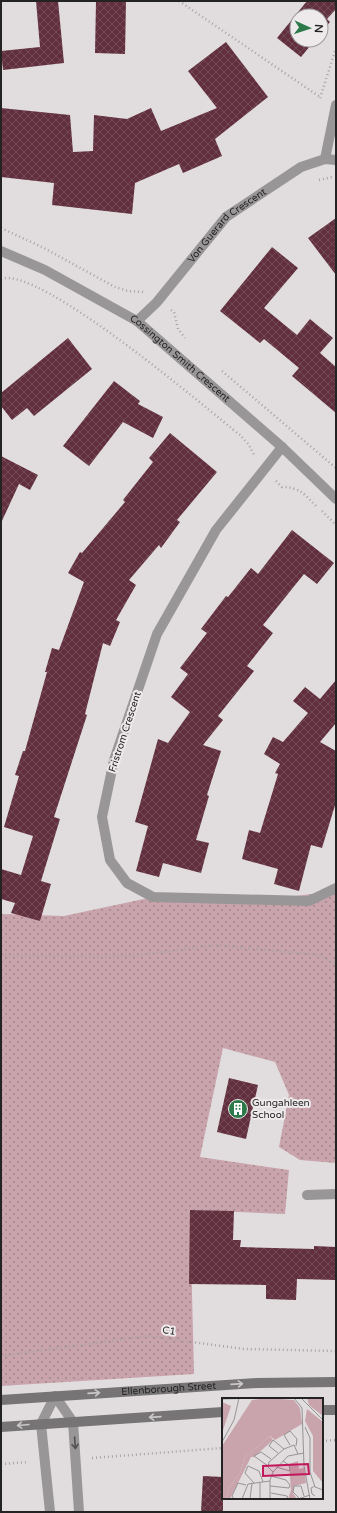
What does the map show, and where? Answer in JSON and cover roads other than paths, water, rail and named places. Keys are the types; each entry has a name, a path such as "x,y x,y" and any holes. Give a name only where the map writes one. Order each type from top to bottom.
{"main road":[{"name":"Ellenborough Street","path":"1,1400 257,1383 336,1382"},
{"path":"323,1410 336,1410"},
{"path":"1,1427 222,1412"}],"street":[{"path":"325,159 336,105"},
{"name":"Von Guerard Crescent","path":"137,321 157,302 226,217 301,167 325,159 336,160"},
{"name":"Cossington Smith Crescent","path":"1,251 45,270 137,321 282,448 336,499"},
{"name":"Fristrom Crescent","path":"282,448 216,530 157,634 114,760 102,817 110,860 127,883 153,897 309,902 336,888"},
{"path":"308,1195 336,1194"},
{"path":"50,1512 41,1424 55,1396 73,1422 79,1512"}],"place":[{"name":"Gungahleen School","path":"238,1109"}]}
